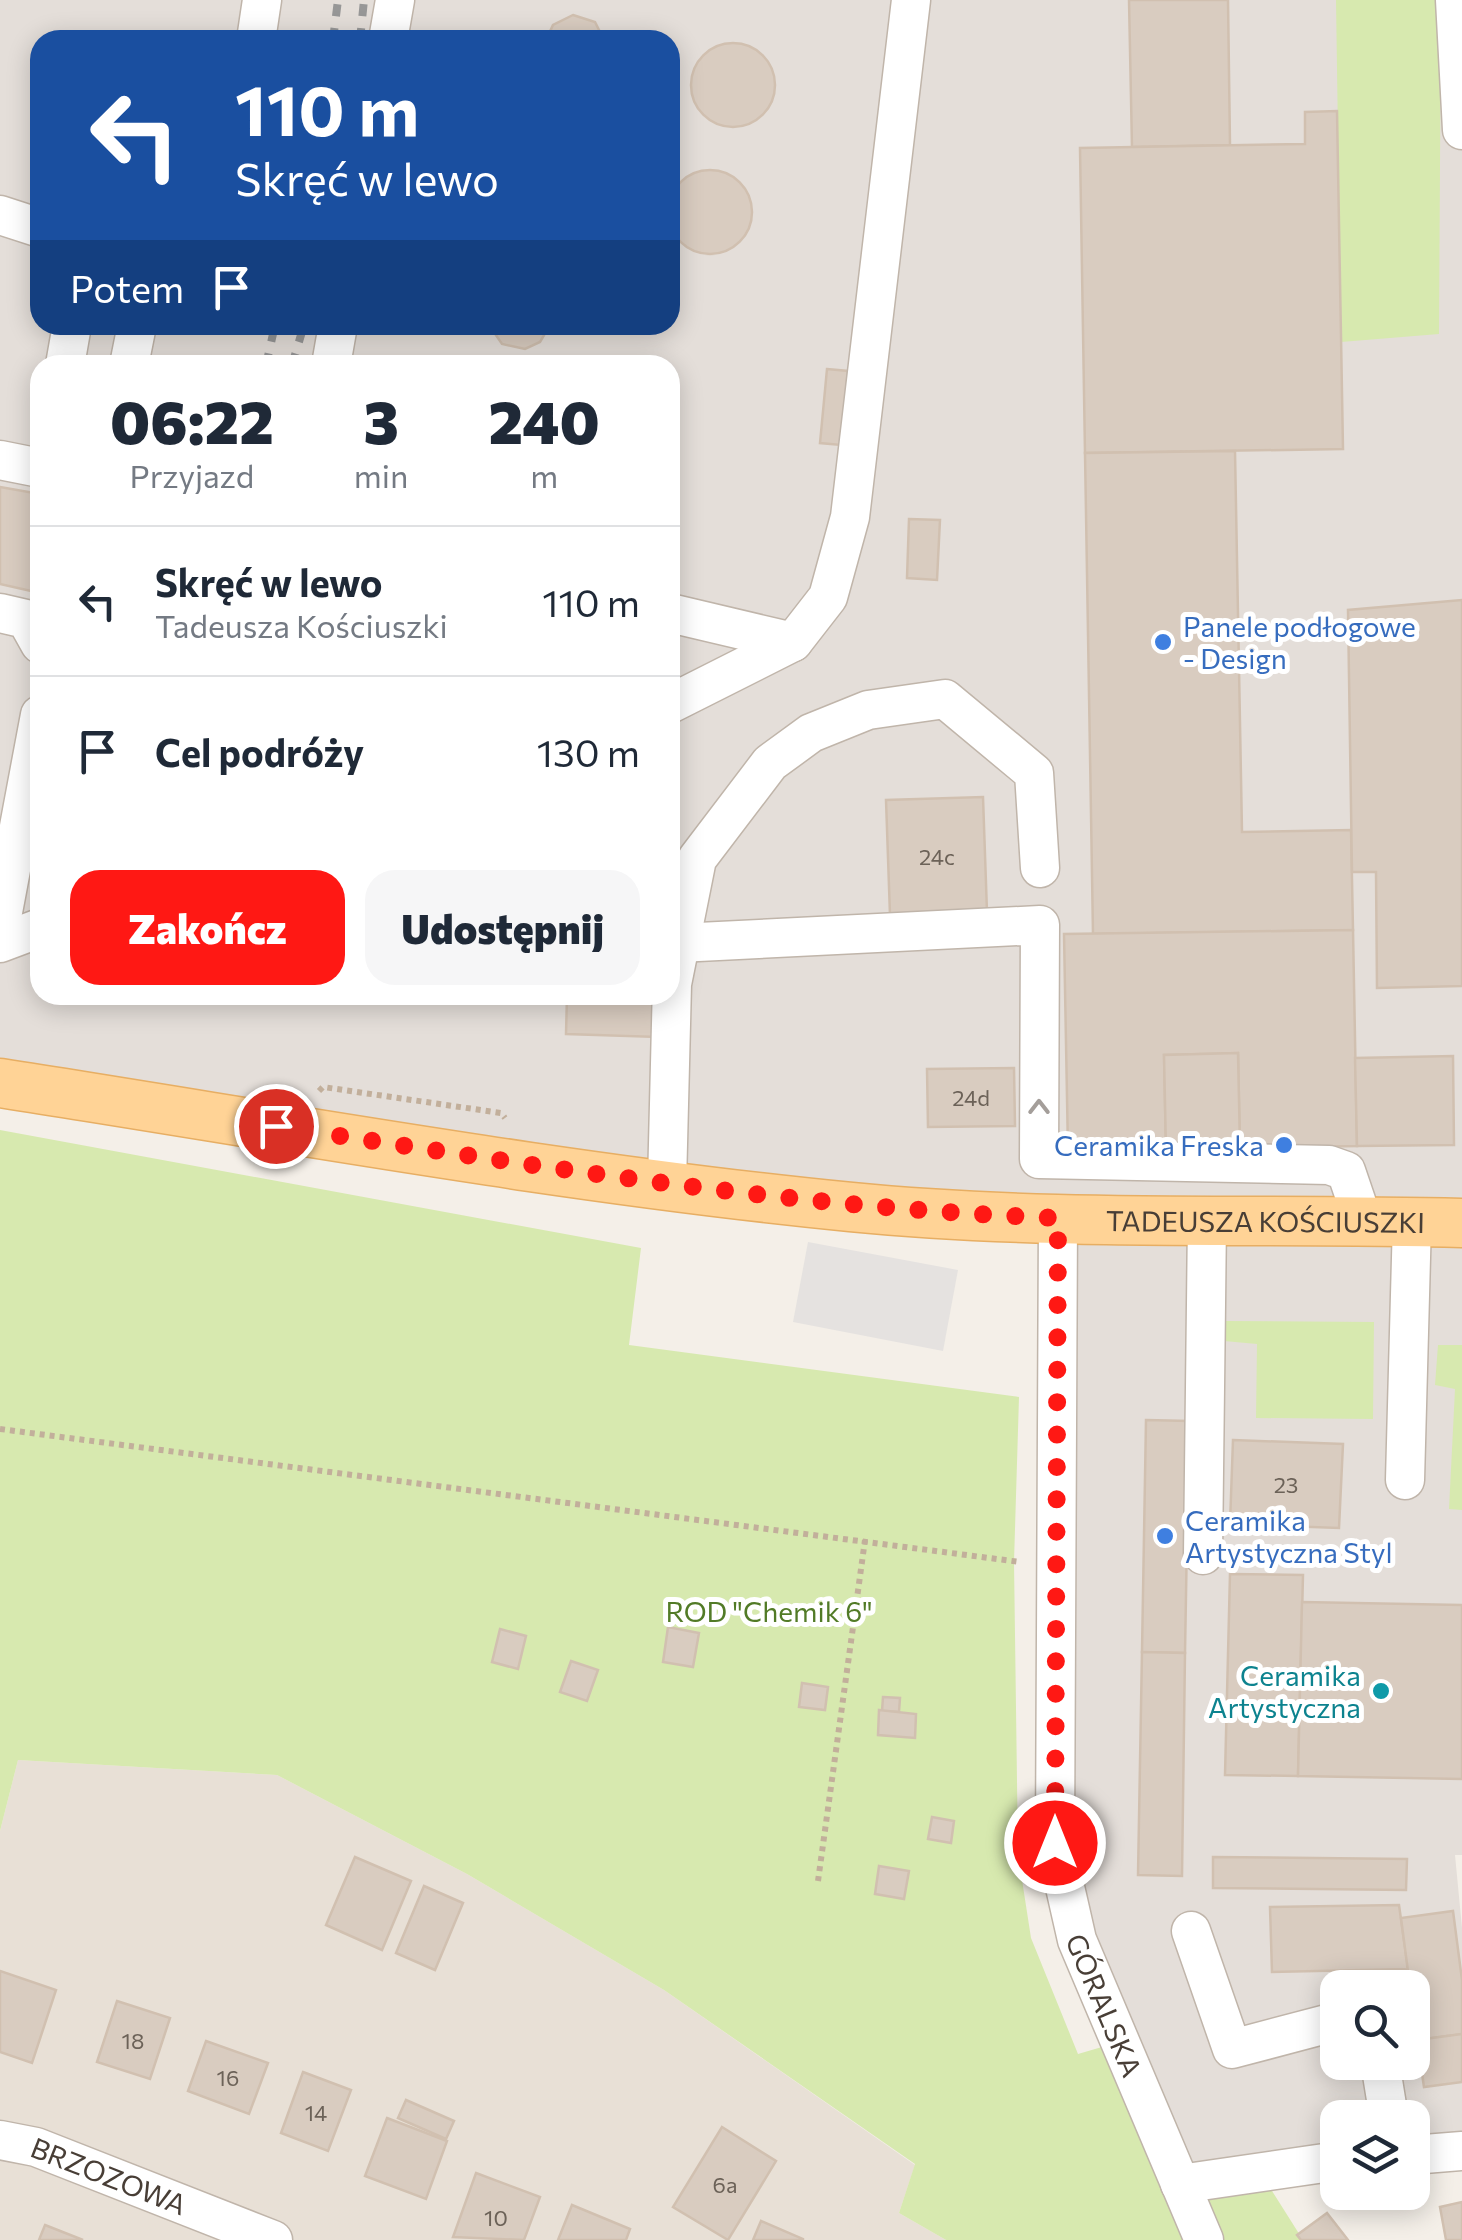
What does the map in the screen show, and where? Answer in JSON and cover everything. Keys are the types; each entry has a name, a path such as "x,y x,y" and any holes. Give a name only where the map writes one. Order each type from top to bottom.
{"main road":[{"name":"TADEUSZA KOŚCIUSZKI","path":"0,1084 666,1184 851,1207 1058,1218 1462,1222"}],"street":[{"path":"258,30 262,0"},
{"path":"390,30 396,0"},
{"path":"680,699 793,642 828,597 850,518 911,0"},
{"path":"1455,0 1462,130"},
{"path":"0,215 30,225"},
{"path":"0,460 30,466"},
{"path":"0,613 26,619 30,626"},
{"path":"680,615 793,642"},
{"path":"680,934 696,859 744,792 770,763 812,733 868,710 945,699 1034,773 1040,868"},
{"path":"0,928 30,768"},
{"path":"680,943 1040,925 1040,1159 1329,1166 1346,1172 1363,1221"},
{"path":"0,943 30,932"},
{"path":"666,1184 671,1005"},
{"name":"GÓRALSKA","path":"1058,1218 1055,1843 1077,1940 1204,2240"},
{"path":"1203,1555 1206,1220"},
{"path":"1404,1480 1412,1222"},
{"path":"1190,1932 1232,2049 1320,2026"},
{"name":"BRZOZOWA","path":"0,2140 36,2147 272,2240"},
{"path":"1430,2153 1462,2151"},
{"path":"1180,2184 1320,2164"}],"path":[{"path":"0,1429 1056,1567"},
{"path":"818,1881 866,1540"}],"shaded area":[{"path":"0,0 1462,0 1462,1855 1455,1855 1462,1928 1462,2151 1430,2154 1430,2100 1320,2100 1320,2163 1180,2184 1055,1843 1058,1218 0,1083"},
{"path":"808,1242 958,1270 943,1351 793,1322"},
{"path":"18,1760 277,1775 467,1874 664,1990 915,2165 899,2213 946,2240 0,2240 0,1831"}],"green space":[{"path":"1336,0 1441,0 1439,334 1341,342"},
{"name":"ROD \"Chemik 6\"","path":"0,1130 641,1248 629,1345 1019,1397 1014,1562 1018,1854 1031,1938 1078,2054 1119,2042 1179,2184 1260,2172 1303,2240 946,2240 899,2213 915,2164 664,1990 467,1874 277,1775 18,1760 0,1831"},
{"path":"1224,1321 1374,1322 1373,1419 1256,1418 1257,1344 1224,1341"},
{"path":"1438,1345 1462,1345 1462,1510 1449,1509 1455,1389 1435,1385"}],"building":[{"path":"1129,0 1228,0 1230,145 1132,147"},
{"path":"573,15 595,22 599,30 551,30"},
{"path":"725,43 741,43 757,50 768,61 775,85 772,101 763,115 741,127 725,127 709,120 698,109 691,93 691,77 698,61 709,50"},
{"path":"1337,111 1343,449 1085,453 1080,148 1305,144 1305,112"},
{"path":"702,170 726,173 740,182 752,204 749,228 734,247 718,254 702,254 680,242 680,182 686,177"},
{"path":"496,335 544,335 540,342 525,349 502,344"},
{"path":"827,369 848,371 841,445 820,443"},
{"name":"Panele podłogowe - Design","path":"1235,451 1242,832 1351,830 1353,930 1093,934 1085,453"},
{"path":"0,487 30,492 30,591 0,584"},
{"path":"909,519 940,520 937,580 907,578"},
{"path":"1462,600 1462,986 1377,988 1376,872 1352,872 1348,610"},
{"path":"983,797 987,912 890,915 886,800"},
{"path":"1353,930 1357,1146 1240,1148 1238,1053 1164,1055 1166,1150 1068,1151 1064,934"},
{"path":"567,1005 660,1005 658,1037 566,1034"},
{"path":"1238,1053 1240,1148 1166,1150 1164,1055"},
{"path":"1453,1056 1454,1145 1357,1146 1355,1058"},
{"path":"1014,1068 1015,1126 928,1127 927,1069"},
{"name":"Ceramika Artystyczna Styl","path":"1146,1420 1189,1421 1185,1653 1142,1652"},
{"path":"1233,1440 1343,1444 1339,1528 1230,1524"},
{"path":"1230,1574 1303,1575 1298,1776 1225,1775"},
{"name":"Ceramika Artystyczna","path":"1302,1602 1462,1605 1462,1779 1298,1776"},
{"path":"668,1627 699,1633 693,1667 663,1662"},
{"path":"500,1629 526,1636 518,1669 492,1662"},
{"path":"1142,1652 1185,1653 1182,1876 1138,1875"},
{"path":"571,1661 598,1670 587,1701 560,1692"},
{"path":"802,1683 828,1687 825,1710 799,1707"},
{"path":"883,1697 900,1698 899,1712 882,1711"},
{"path":"879,1710 916,1714 915,1738 878,1735"},
{"path":"932,1817 954,1821 951,1843 928,1839"},
{"path":"355,1857 411,1881 382,1950 326,1925"},
{"path":"1213,1857 1407,1859 1406,1890 1213,1888"},
{"path":"879,1866 909,1871 904,1899 875,1894"},
{"path":"424,1886 463,1903 435,1970 396,1953"},
{"path":"1399,1905 1408,1969 1272,1972 1270,1907"},
{"path":"1453,1911 1462,1980 1462,2034 1430,2038 1430,1970 1408,1970 1401,1918"},
{"path":"0,1971 56,1990 32,2063 0,2052"},
{"path":"117,2001 170,2018 150,2079 97,2062"},
{"path":"1462,2034 1462,2082 1424,2087 1423,2080 1430,2080 1430,2038"},
{"path":"206,2041 268,2063 249,2114 188,2091"},
{"path":"303,2072 351,2090 328,2151 281,2133"},
{"path":"406,2100 454,2121 446,2139 398,2118"},
{"path":"387,2118 447,2141 426,2199 365,2176"},
{"path":"722,2127 776,2161 728,2240 673,2207"},
{"path":"476,2173 540,2197 524,2240 453,2237"},
{"path":"1462,2202 1462,2240 1446,2240 1440,2207"},
{"path":"572,2205 630,2229 626,2240 558,2240"},
{"path":"1327,2213 1348,2240 1301,2240 1297,2235"},
{"path":"761,2221 803,2239 803,2240 753,2240"},
{"path":"45,2225 83,2240 39,2240"}],"railway":[{"path":"334,30 338,0"},
{"path":"361,30 364,0"},
{"path":"268,355 273,335"},
{"path":"295,355 301,335"}],"place":[{"name":"Panele podłogowe - Design","path":"1163,642"},
{"name":"Ceramika Freska","path":"1284,1145"},
{"name":"Ceramika Artystyczna Styl","path":"1165,1536"},
{"name":"Ceramika Artystyczna","path":"1381,1691"}],"route":[{"path":"276,1126 551,1168 851,1207 1058,1218 1055,1843"}]}
